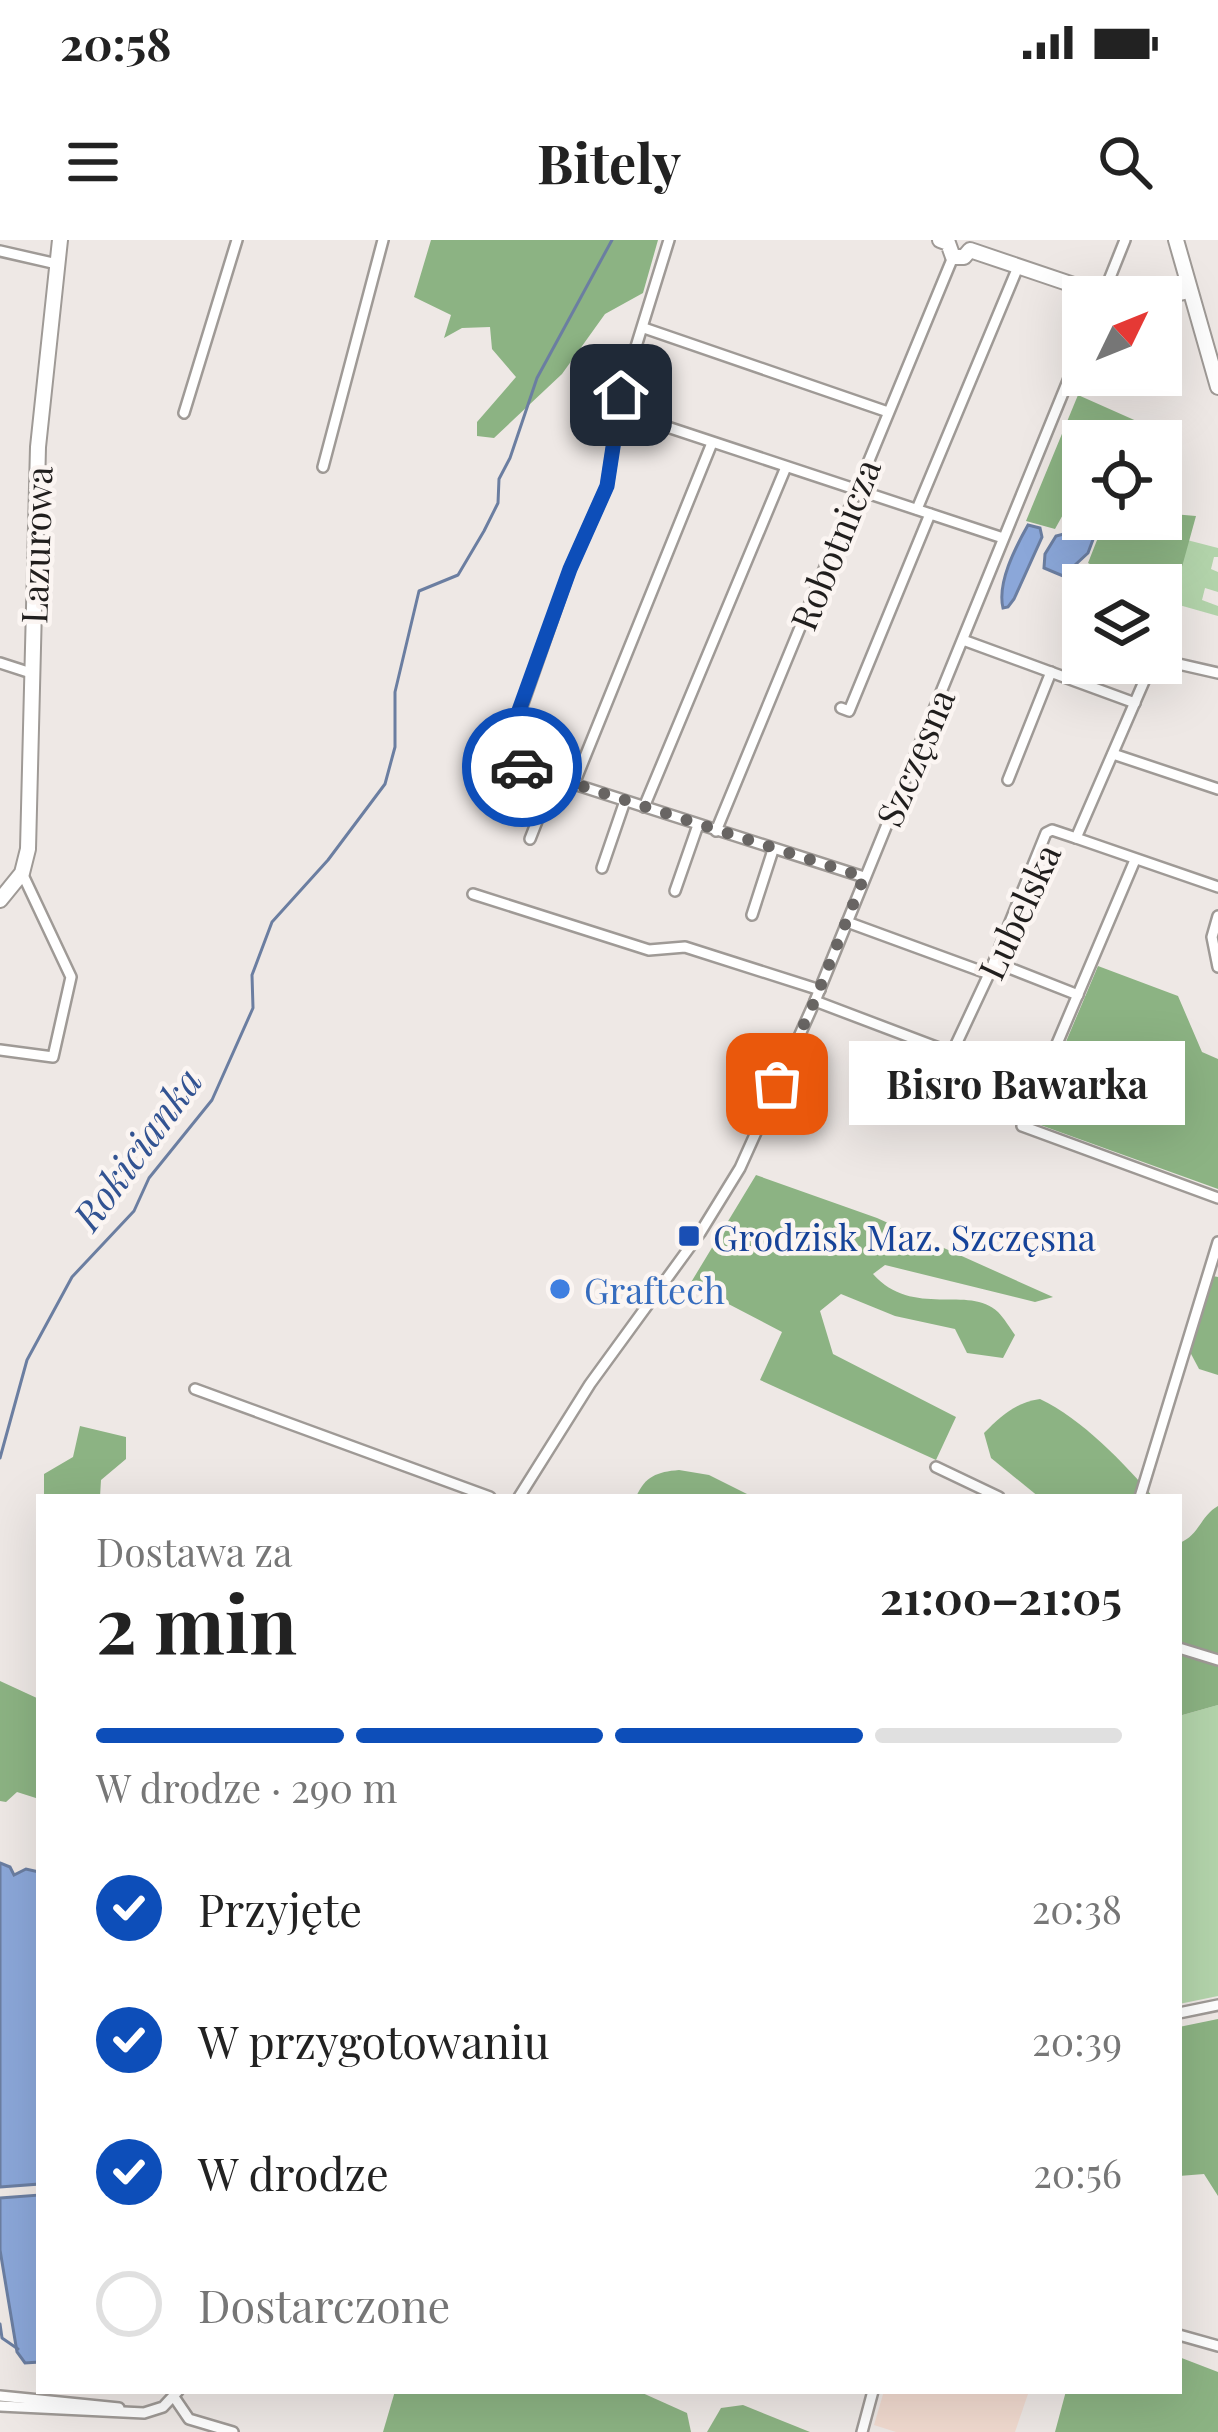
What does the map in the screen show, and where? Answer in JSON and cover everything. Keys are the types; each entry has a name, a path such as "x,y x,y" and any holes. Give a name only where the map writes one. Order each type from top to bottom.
{"street":[{"path":"184,413 237,240"},
{"path":"323,466 383,240"},
{"path":"670,240 619,411 607,486 570,569 504,758 864,877"},
{"path":"1112,276 1125,240"},
{"path":"1176,240 1218,387"},
{"path":"948,245 964,257 969,245 1062,280"},
{"name":"Robotnicza","path":"716,831 888,412 948,245"},
{"path":"0,251 58,253"},
{"name":"Lazurowa","path":"22,873 28,849 38,447 58,253"},
{"path":"917,509 1018,267"},
{"path":"1182,292 1190,290"},
{"path":"644,328 888,412"},
{"name":"Szczęsna","path":"521,1494 590,1384 700,1233 740,1168 818,995 1062,395"},
{"path":"619,411 1003,538"},
{"path":"574,784 712,443"},
{"path":"644,807 786,467"},
{"path":"841,708 849,711 930,514"},
{"path":"963,640 1135,704"},
{"path":"0,663 31,673"},
{"path":"1182,665 1218,674"},
{"path":"1008,780 1051,672"},
{"name":"Lubelska","path":"952,1053 1046,833 1052,830 1076,838 1143,684"},
{"path":"1113,754 1218,789"},
{"path":"530,839 554,778"},
{"path":"602,868 625,801"},
{"path":"675,892 698,825"},
{"path":"1076,838 1218,887"},
{"path":"752,916 772,850"},
{"path":"1135,860 1022,1126 1218,1198"},
{"path":"0,900 22,873 71,977 53,1057 0,1051"},
{"path":"473,894 649,950 685,946 1039,1086"},
{"path":"1218,916 1212,938 1218,967"},
{"path":"847,922 989,974"},
{"path":"994,962 1078,995"},
{"path":"1141,1494 1218,1241"},
{"path":"196,1389 482,1494"},
{"path":"936,1467 993,1494"},
{"path":"1182,1649 1218,1660"},
{"path":"1182,2012 1218,2005"},
{"path":"1182,2336 1218,2346"},
{"path":"0,2406 135,2413 156,2410 176,2394 189,2420 233,2432"},
{"path":"862,2432 872,2394"},
{"path":"0,2396 98,2404 135,2413"}],"shaded area":[{"path":"883,2394 1028,2394 1015,2432 896,2432 874,2425"}],"green space":[{"path":"431,240 658,240 643,293 605,314 562,374 494,438 477,436 477,422 516,377 492,349 490,327 462,328 444,338 451,315 414,297"},
{"path":"1080,396 1134,420 1068,420"},
{"path":"1062,434 1062,516 1055,529 1026,521"},
{"path":"1182,515 1196,516 1182,567 1088,563 1097,540 1182,540"},
{"path":"1187,540 1218,548 1211,569 1218,572 1218,592 1205,588 1202,600 1218,606 1218,616 1182,606 1181,564"},
{"path":"1098,966 1178,996 1202,1052 1218,1059 1218,1189 1032,1122"},
{"path":"756,1175 877,1218 1053,1297 1035,1302 885,1265 873,1274 905,1295 986,1304 1015,1335 1003,1358 967,1353 955,1329 895,1316 841,1294 820,1311 833,1354 956,1417 936,1460 760,1380 782,1332 690,1284"},
{"path":"1213,1276 1218,1277 1218,1375 1199,1369 1190,1352"},
{"path":"1040,1399 1087,1430 1150,1494 1035,1494 991,1458 984,1433 1023,1403"},
{"path":"80,1426 126,1437 126,1459 101,1480 100,1494 44,1494 44,1474 73,1457"},
{"path":"664,1472 709,1475 747,1494 638,1494 643,1484"},
{"path":"1218,1506 1218,1705 1182,1715 1182,1541"},
{"path":"0,1681 36,1698 36,1798 17,1792 6,1802 0,1801"},
{"path":"1218,1705 1218,1996 1182,2003 1182,1715"},
{"path":"1218,2019 1218,2196 1204,2174 1182,2176 1182,2026"},
{"path":"1182,2358 1218,2372 1218,2432 1055,2432 1065,2394 1182,2394"},
{"path":"394,2394 645,2394 687,2413 691,2432 383,2432"},
{"path":"743,2405 810,2432 707,2432 721,2408"}],"water":[{"path":"1028,525 1040,528 1042,537 1014,599 1003,608 1005,577"},
{"path":"1056,536 1093,540 1076,564 1062,564 1062,576 1044,568 1045,554"},
{"path":"0,1863 14,1875 26,1869 36,1871 36,2184 0,2187"},
{"path":"36,2195 36,2362 25,2363 17,2352 0,2250 0,2198"}],"waterway":[{"name":"Rokicianka","path":"0,1458 27,1360 72,1277 134,1211 149,1178 212,1100 253,1008 252,975 272,922 328,860 385,784 395,747 395,692 419,591 458,575 484,531 498,503 499,479 537,378 612,240"},
{"name":"Rokicianka","path":"0,2324 2,2338 18,2349"}],"way so far":[{"path":"522,767 864,877 777,1084"}],"place":[{"name":"Bisro Bawarka","path":"777,1084"},
{"name":"Grodzisk Maz. Szczęsna","path":"689,1236"},
{"name":"Graftech","path":"560,1289"}],"route":[{"path":"522,767 508,763 504,752 590,517 607,486 621,395"}]}
